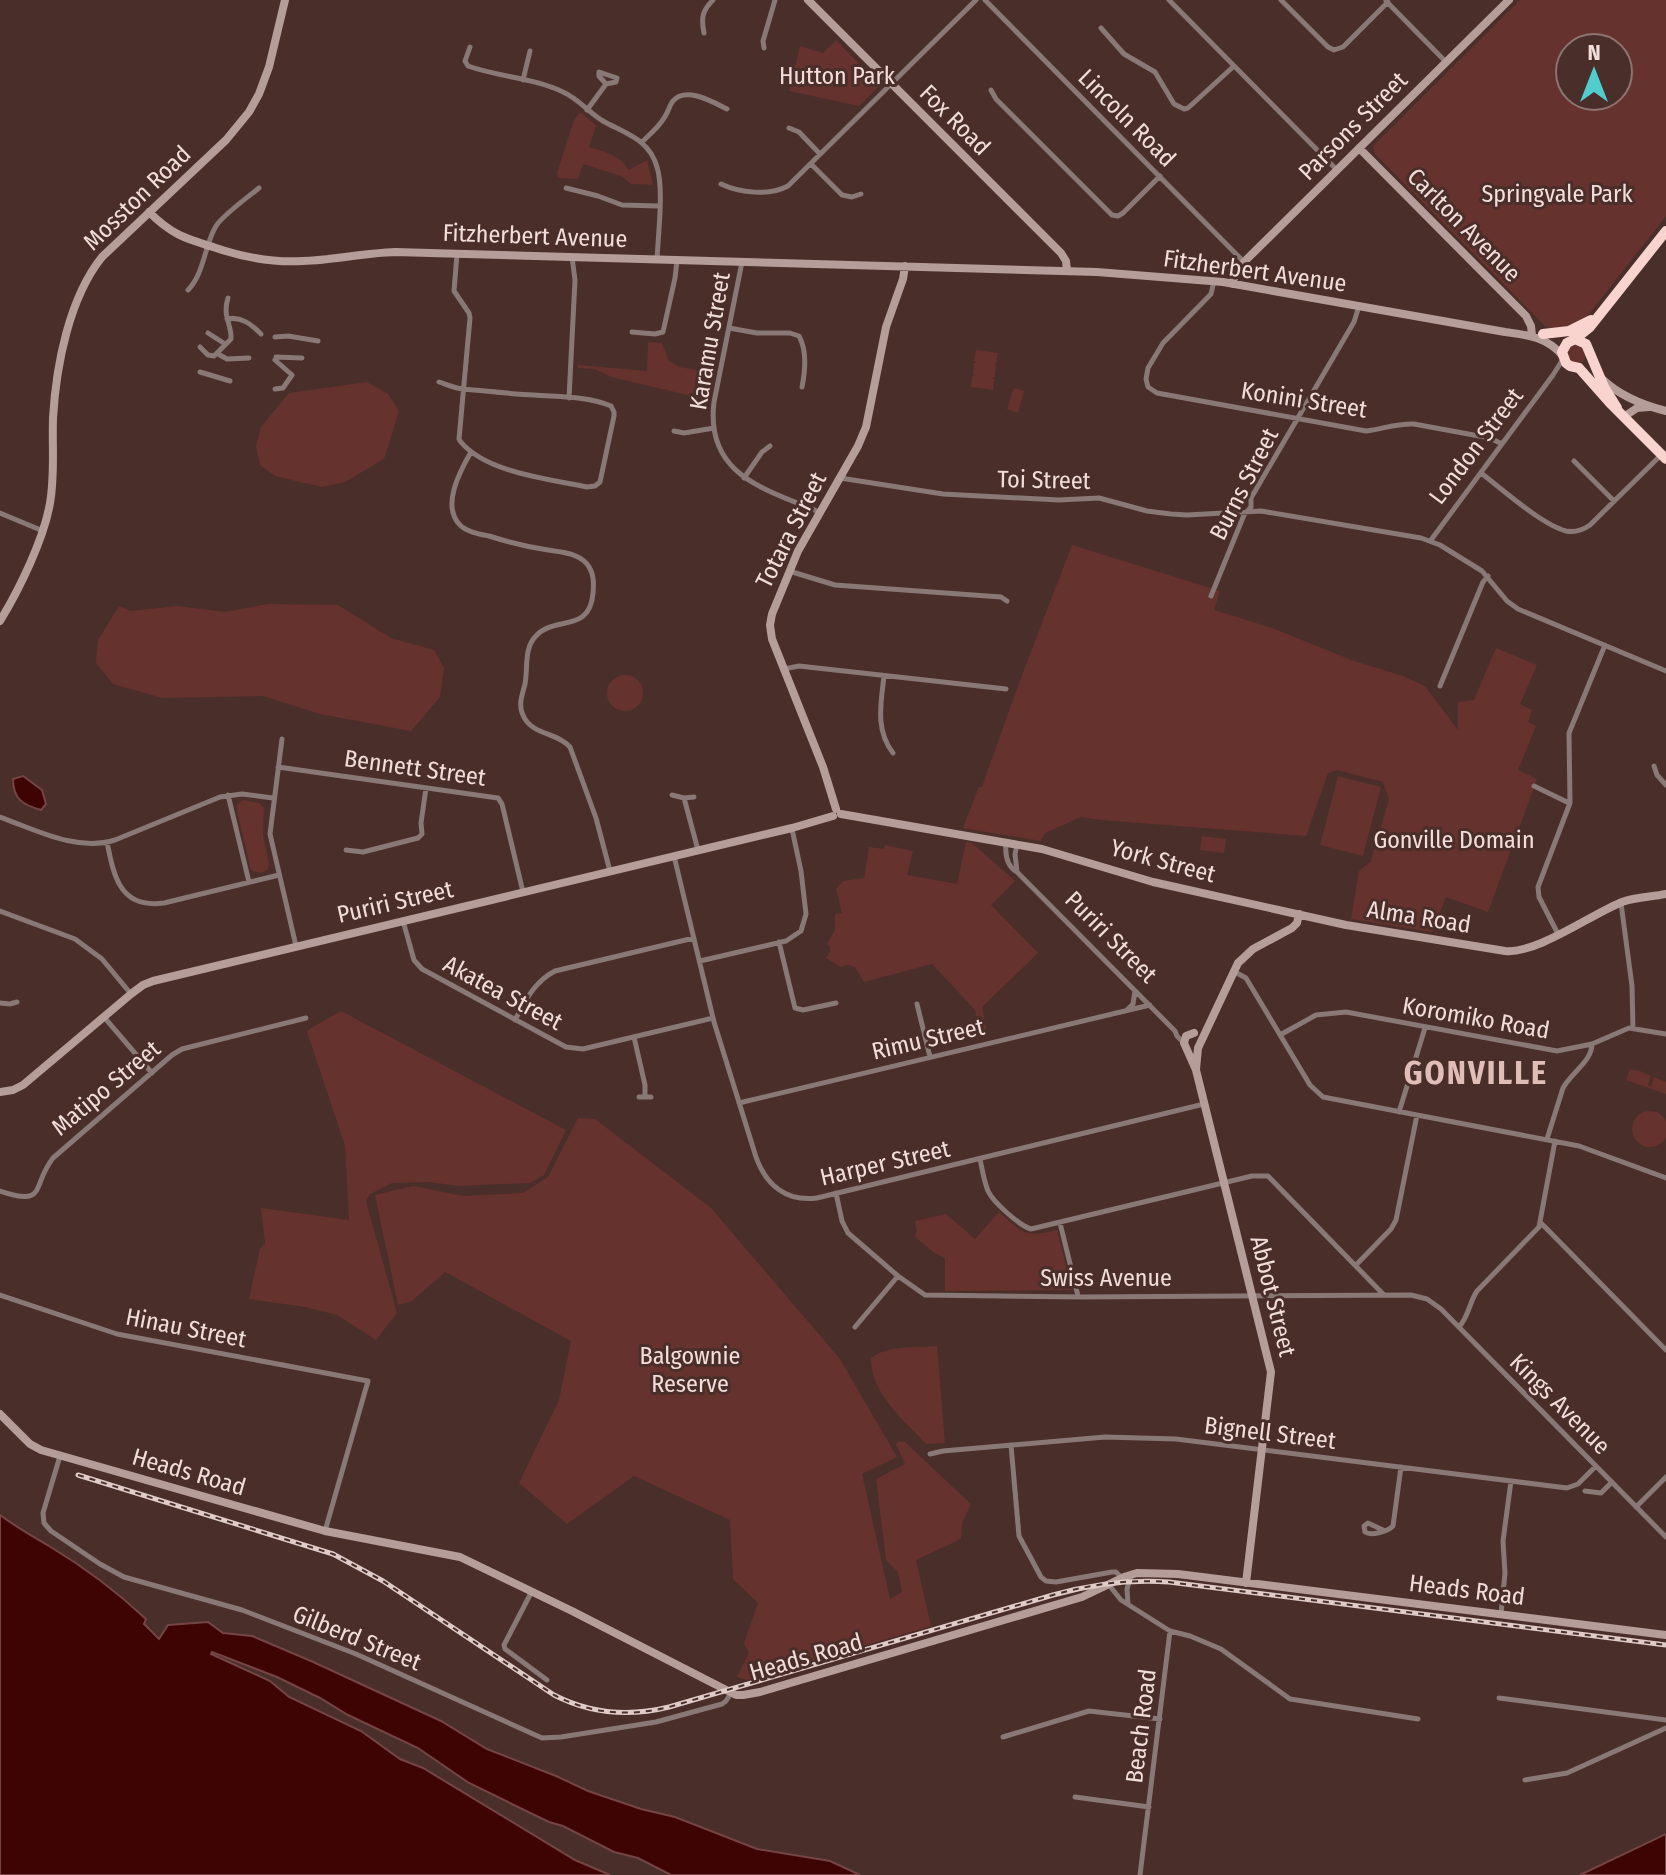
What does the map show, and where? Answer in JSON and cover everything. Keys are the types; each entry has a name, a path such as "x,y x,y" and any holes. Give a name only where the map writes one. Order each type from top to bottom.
{"highway":[{"path":"1664,456 1576,368 1566,363 1563,349 1590,327 1666,231"},
{"path":"1537,335 1574,329 1602,311"},
{"path":"1576,368 1586,364 1591,336 1602,311"},
{"path":"1573,340 1583,341 1590,350 1607,394 1621,412"}],"main road":[{"name":"Mosston Road","path":"0,621 33,555 50,505 54,460 53,419 64,349 84,284 102,257 226,140 249,112 269,67 285,0"},
{"name":"Fox Road","path":"808,0 1061,253 1067,271"},
{"name":"Parsons Street","path":"1232,284 1244,262 1509,0"},
{"name":"Carlton Avenue","path":"1359,148 1526,316 1537,335"},
{"path":"164,227 159,218 160,210 195,169"},
{"name":"Fitzherbert Avenue","path":"149,212 176,235 251,258 283,262 385,252 1067,271 1214,281 1537,335 1563,357"},
{"path":"102,257 143,223 164,227"},
{"name":"Totara Street","path":"837,813 823,767 772,639 770,621 802,542 866,427 886,327 905,266"},
{"name":"Fitzherbert Avenue","path":"903,279 916,271 933,267"},
{"path":"1537,335 1573,340"},
{"path":"1599,375 1618,392 1666,411"},
{"path":"1621,412 1650,407"},
{"name":"Puriri Street","path":"0,1092 23,1085 131,994 153,981 792,828 837,813 1017,844"},
{"name":"York Street","path":"1017,844 1153,882 1299,914"},
{"name":"Alma Road","path":"1299,914 1505,951 1524,950 1621,903 1666,894"},
{"path":"1188,1039 1191,1050 1199,1045 1238,963 1249,952 1295,926 1299,914"},
{"path":"1188,1039 1210,1021"},
{"path":"1188,1039 1199,1036 1199,1045"},
{"name":"Abbot Street","path":"1188,1039 1271,1372 1246,1583"},
{"name":"Abbot Street","path":"1196,1070 1199,1045"},
{"name":"Heads Road","path":"0,1414 30,1444 60,1456 325,1531 460,1557 731,1693 743,1695 1082,1597 1132,1574 1145,1572 1666,1635"}],"street":[{"path":"704,33 701,20 713,0"},
{"path":"764,48 763,41 775,0"},
{"path":"721,184 732,189 776,191 788,186 976,0"},
{"name":"Lincoln Road","path":"985,0 1244,262"},
{"path":"1169,0 1337,170"},
{"path":"1281,0 1334,50 1343,47 1387,1 1446,62"},
{"path":"1101,28 1124,54 1155,72 1174,104 1184,109 1234,66"},
{"path":"470,47 465,61 468,66 562,91 600,119 642,142 658,169 657,260"},
{"path":"523,80 530,51"},
{"path":"587,110 606,84"},
{"path":"991,90 996,99 1112,215 1123,213 1160,176"},
{"path":"642,142 664,119 673,101 681,96 713,101 727,109"},
{"path":"789,128 799,132 820,154"},
{"path":"811,164 842,195 852,197 861,194"},
{"path":"188,290 197,280 218,222 259,188"},
{"path":"566,188 622,205 659,206"},
{"path":"439,382 463,389 607,404 614,412 598,485 587,487 517,473 463,446 459,439 463,389 470,316 454,291 457,254"},
{"path":"569,398 575,280 572,257"},
{"path":"632,332 663,332 677,261"},
{"name":"Karamu Street","path":"742,262 714,402 714,428 719,446 727,461 744,478 819,512"},
{"name":"Konini Street","path":"1214,281 1213,291 1207,299 1163,343 1148,368 1148,387 1157,393 1366,431 1403,423 1414,424 1490,438 1502,444"},
{"path":"200,347 210,356 218,354 231,339 226,309 228,298"},
{"name":"Burns Street","path":"1211,596 1244,515 1251,507 1251,498 1354,322 1359,306"},
{"path":"227,319 240,319 261,334"},
{"path":"729,328 799,336 804,345 802,387"},
{"path":"208,333 225,344"},
{"path":"275,337 318,341"},
{"path":"218,354 227,359 245,361"},
{"name":"London Street","path":"1431,540 1553,375 1563,357"},
{"path":"275,389 281,389 292,375 276,359 302,358"},
{"name":"London Street","path":"1553,375 1576,368"},
{"path":"200,372 230,381"},
{"path":"674,431 684,433 714,428"},
{"path":"744,478 762,452 770,446"},
{"path":"471,452 452,500 453,512 461,525 470,531 517,545 576,556 592,574 593,599 585,615 573,622 543,630 530,644 520,706 524,718 532,727 563,740 570,747 596,818 610,871"},
{"path":"1481,473 1530,511 1566,531 1576,532 1586,528 1664,456"},
{"path":"1574,461 1614,501"},
{"name":"Toi Street","path":"839,477 943,494 1059,500 1099,498 1171,514 1261,511 1431,540"},
{"path":"0,513 43,531"},
{"path":"1431,540 1488,576 1512,606 1666,671"},
{"path":"789,571 835,585 1001,597 1007,601"},
{"path":"1440,686 1488,576"},
{"path":"1558,934 1539,897 1538,887 1570,803 1569,733 1605,645"},
{"path":"784,669 799,666 1006,689"},
{"path":"884,676 879,717 887,745 893,753"},
{"path":"282,739 270,834 296,946"},
{"path":"1654,766 1666,785"},
{"name":"Bennett Street","path":"278,767 495,796 501,801 523,892"},
{"path":"1534,786 1570,803"},
{"path":"346,850 363,852 418,838 422,834 426,788"},
{"path":"0,817 77,843 92,844 107,842 228,795 273,798"},
{"path":"228,795 249,882"},
{"path":"672,795 694,797"},
{"path":"684,798 698,850"},
{"path":"700,961 779,942 797,935 804,926 806,914 801,871 792,828"},
{"path":"107,842 117,882 128,895 140,902 164,903 279,875"},
{"name":"Puriri Street","path":"1006,842 1008,863 1177,1036 1188,1039"},
{"path":"1017,844 1017,872"},
{"name":"Harper Street","path":"674,855 713,1018 759,1166 770,1183 782,1192 796,1198 810,1199 1204,1104"},
{"path":"1621,903 1632,986 1633,1029"},
{"path":"0,911 75,939 102,959 131,994"},
{"name":"Akatea Street","path":"403,920 411,954 417,965 572,1049 713,1018"},
{"path":"515,1020 531,990 555,971 694,938"},
{"path":"779,942 795,1008 803,1010 836,1003"},
{"path":"1234,971 1246,978 1318,1094 1330,1099 1579,1146 1666,1178"},
{"path":"1126,1011 1133,1004 1135,990"},
{"path":"0,1003 17,1002"},
{"path":"917,1004 930,1057"},
{"name":"Rimu Street","path":"739,1103 1150,1005"},
{"name":"Koromiko Road","path":"1280,1035 1316,1015 1346,1012 1547,1050 1567,1050 1592,1044 1624,1029 1666,1034"},
{"path":"104,1017 152,1073"},
{"name":"Matipo Street","path":"0,1191 22,1198 33,1195 53,1158 182,1049 306,1018"},
{"path":"1399,1112 1425,1028"},
{"path":"634,1037 645,1097"},
{"path":"1547,1139 1563,1088 1589,1055 1592,1044"},
{"path":"1356,1265 1396,1220 1417,1115"},
{"path":"1459,1327 1466,1319 1477,1291 1540,1223 1555,1141"},
{"path":"980,1159 988,1191 993,1198 1020,1224 1031,1229 1252,1176 1268,1176 1384,1295"},
{"name":"Swiss Avenue","path":"836,1193 848,1233 920,1293 930,1296 1384,1295 1427,1299"},
{"path":"1060,1223 1078,1296"},
{"path":"1540,1223 1666,1350"},
{"path":"855,1327 898,1276"},
{"name":"Hinau Street","path":"0,1295 117,1334 368,1381 325,1531"},
{"name":"Kings Avenue","path":"1427,1299 1435,1303 1666,1537"},
{"name":"Bignell Street","path":"930,1454 1105,1437 1176,1439 1570,1488 1596,1466"},
{"path":"1011,1445 1019,1536 1036,1571 1046,1581 1056,1582 1116,1572 1122,1578"},
{"name":"Gilberd Street","path":"60,1456 43,1513 44,1523 100,1564 124,1577 242,1610 356,1654 542,1738 656,1722 722,1704 731,1693"},
{"path":"1385,1531 1395,1522 1401,1467"},
{"path":"1636,1507 1666,1477"},
{"path":"1501,1614 1505,1573 1503,1541 1511,1481"},
{"path":"1585,1491 1601,1493 1612,1482"},
{"path":"1128,1604 1127,1589 1132,1574"},
{"path":"1096,1575 1099,1590"},
{"path":"1109,1585 1121,1600 1170,1631 1221,1649 1290,1699 1418,1719"},
{"path":"532,1591 504,1645 505,1649 547,1680"},
{"name":"Beach Road","path":"1140,1875 1170,1631"},
{"path":"1499,1698 1666,1720"},
{"path":"1003,1737 1089,1711 1160,1719"},
{"path":"1525,1780 1567,1773 1666,1728"},
{"path":"1075,1797 1149,1807"}],"green space":[{"name":"Springvale Park","path":"1520,0 1666,0 1666,216 1589,314 1575,324 1553,330 1545,326 1375,154 1373,146"},
{"name":"Hutton Park","path":"836,40 878,83 878,87 859,106 789,91 800,46 823,53"},
{"path":"580,112 596,125 589,147 616,157 629,170 647,160 653,185 631,184 621,176 583,164 578,179 558,178 574,120"},
{"path":"648,342 662,343 669,361 679,367 714,373 709,400 611,377 595,369 578,368 578,365 647,371"},
{"path":"1576,344 1583,347 1586,354 1583,361 1576,364 1569,361 1566,354 1569,347"},
{"path":"976,350 998,353 994,364 995,377 992,378 993,390 971,387 972,376 975,376 974,363 977,363 974,361"},
{"path":"367,382 388,394 399,411 384,459 345,482 322,487 275,476 260,465 256,446 261,427 289,393"},
{"path":"1014,388 1024,391 1018,413 1007,409"},
{"name":"Gonville Domain","path":"1072,545 1220,591 1214,610 1272,628 1425,686 1458,730 1458,702 1474,700 1496,648 1537,665 1520,704 1532,710 1528,722 1536,726 1518,770 1537,779 1488,912 1446,897 1432,932 1351,919 1359,871 1371,861 1389,799 1383,782 1338,770 1328,773 1306,836 1081,817 1045,833 1041,841 963,828 979,787 982,787"},
{"path":"268,604 338,605 391,638 434,650 444,668 440,697 411,731 320,714 263,696 162,698 113,684 96,663 98,640 119,606 131,611 177,606 225,612"},
{"path":"625,675 638,680 643,693 638,706 625,711 612,706 607,693 612,680"},
{"path":"1338,776 1381,787 1363,856 1320,845"},
{"path":"243,800 259,803 264,808 263,836 269,864 263,872 251,870 237,811 237,805"},
{"path":"1202,836 1226,839 1224,853 1200,850"},
{"path":"966,842 972,843 1015,881 991,905 1038,953 982,1007 988,1036 981,1038 975,1010 932,964 864,982 855,967 841,967 826,958 830,952 827,944 835,930 835,914 842,913 836,889 843,881 864,878 869,847 884,849 885,845 913,851 907,875 957,884"},
{"path":"341,1011 566,1130 544,1175 530,1183 459,1186 429,1182 392,1183 370,1194 366,1201 397,1313 376,1340 337,1315 249,1299 260,1249 265,1243 261,1208 349,1220 345,1146 307,1032"},
{"path":"1630,1069 1651,1076 1648,1086 1651,1086 1654,1077 1666,1082 1666,1094 1626,1080"},
{"path":"1650,1111 1663,1116 1668,1129 1663,1142 1650,1147 1637,1142 1632,1129 1637,1116"},
{"name":"Balgownie Reserve","path":"578,1118 595,1119 711,1208 840,1359 897,1457 862,1474 890,1599 902,1592 898,1572 886,1560 876,1479 905,1464 896,1444 905,1442 971,1504 962,1523 961,1539 916,1560 931,1626 747,1680 737,1677 749,1653 744,1643 758,1603 733,1579 730,1520 634,1476 567,1524 519,1483 559,1400 571,1341 445,1272 412,1301 398,1305 375,1195 413,1186 463,1196 523,1193 548,1177"},
{"path":"999,1212 1031,1234 1057,1230 1072,1290 945,1291 945,1258 914,1236 917,1232 915,1221 946,1214 975,1239"},
{"path":"937,1346 945,1443 926,1444 882,1394 872,1371 871,1358 894,1349"}],"shaded area":[{"path":"23,776 42,790 46,804 41,810 29,806 17,796 13,779"},
{"path":"0,1515 75,1562 111,1589 146,1619 144,1624 159,1639 168,1625 208,1622 223,1633 252,1636 441,1721 487,1749 588,1791 675,1817 757,1849 830,1861 860,1875 671,1875 638,1858 614,1852 469,1783 418,1748 277,1677 212,1652 270,1681 289,1697 361,1731 400,1759 423,1768 575,1860 610,1875 0,1875"},
{"path":"1666,1834 1666,1875 1580,1875"}],"railway":[{"path":"78,1475 333,1554 383,1581 554,1695 610,1712 639,1712 669,1707 1053,1595 1125,1582 1169,1582 1666,1645"}],"district":[{"name":"GONVILLE","path":"1476,1073"}]}
